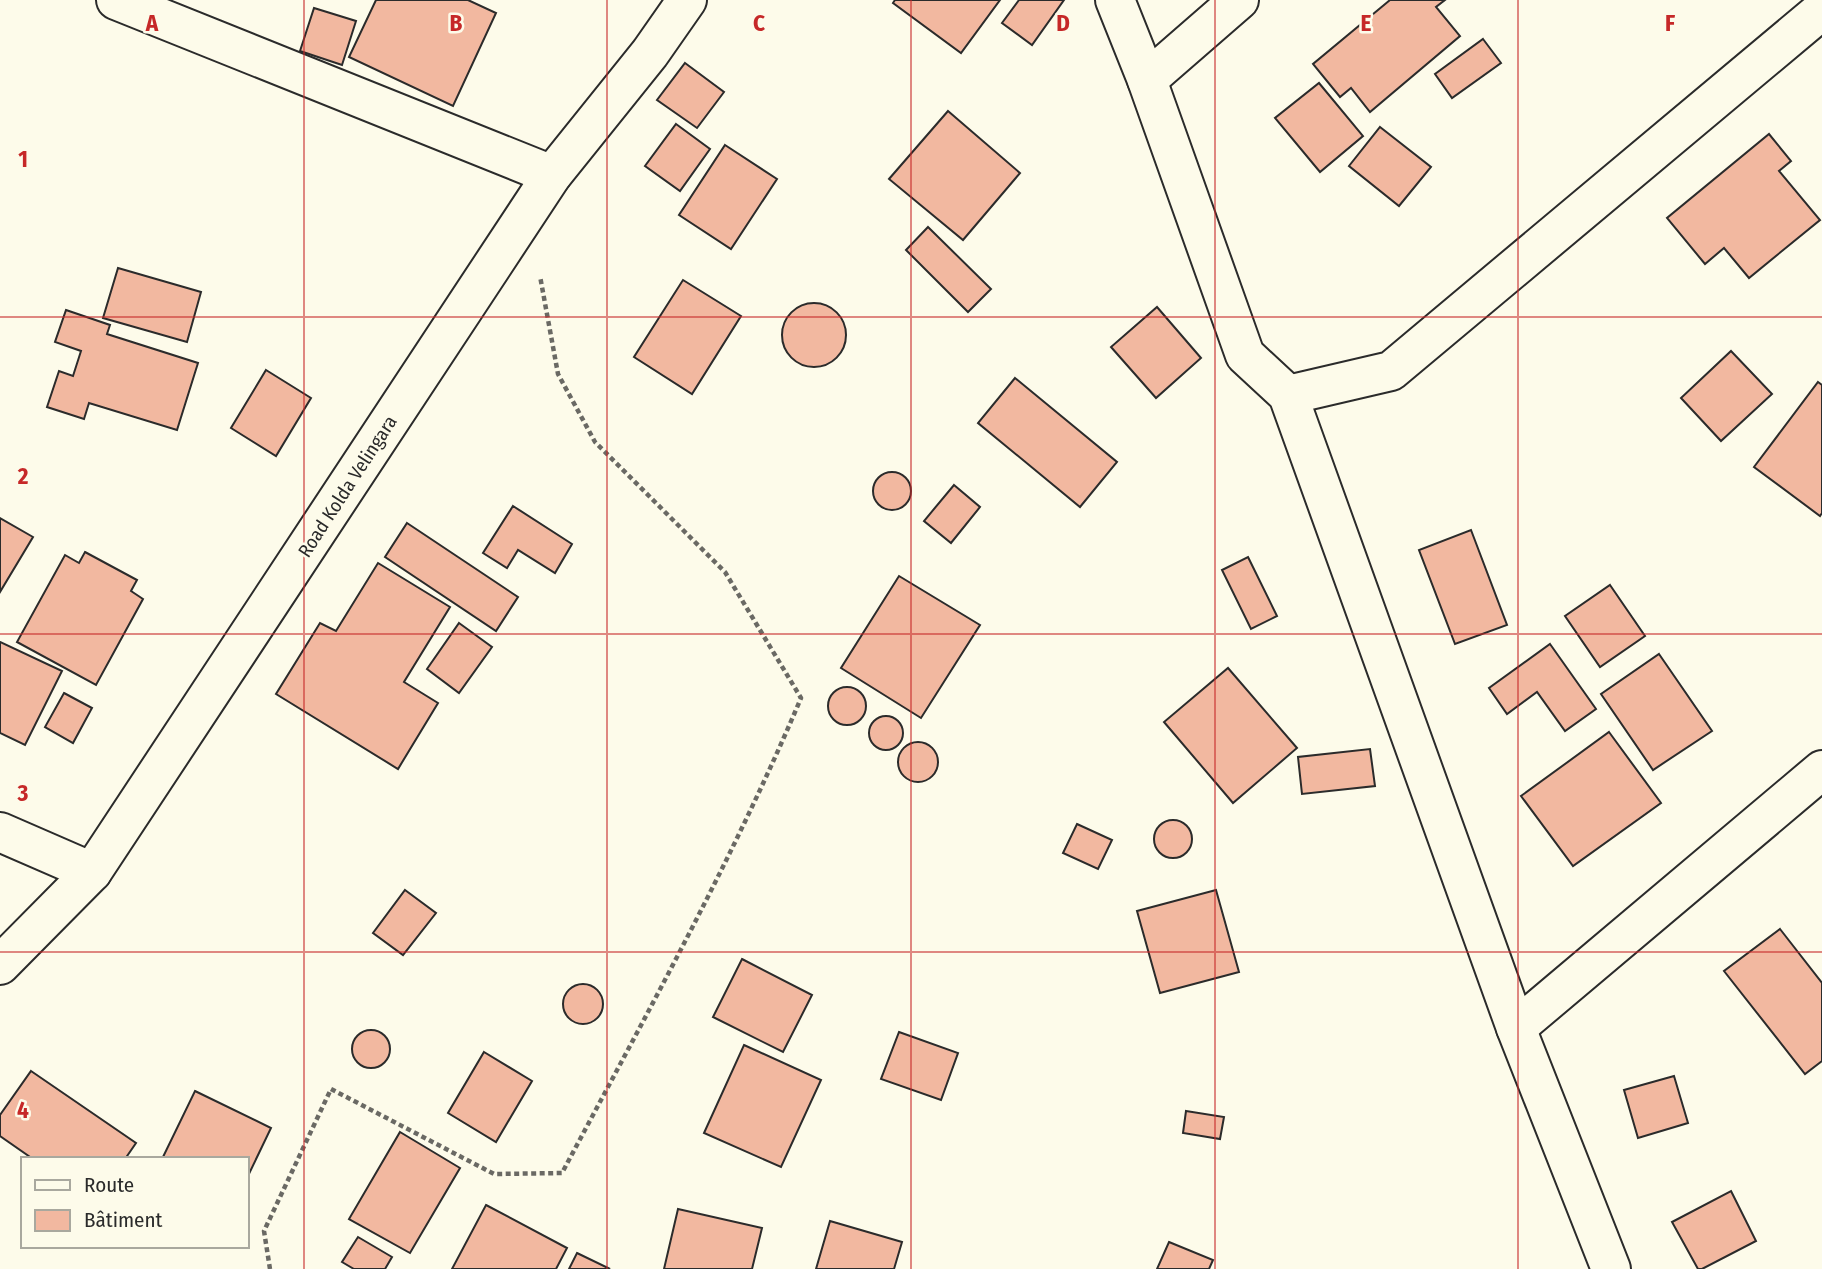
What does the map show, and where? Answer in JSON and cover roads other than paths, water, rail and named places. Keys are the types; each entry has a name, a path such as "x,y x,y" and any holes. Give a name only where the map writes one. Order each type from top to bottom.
{"main road":[{"path":"117,0 552,175"},
{"name":"Road Kolda Velingara","path":"0,965 92,872 552,175 650,53 687,0"},
{"path":"1115,0 1147,80 1245,355 1288,395 1516,1028 1611,1269"},
{"path":"1147,80 1240,0"},
{"path":"1288,395 1391,371 1822,10"},
{"path":"1516,1028 1822,770"},
{"path":"0,832 92,872"}]}
